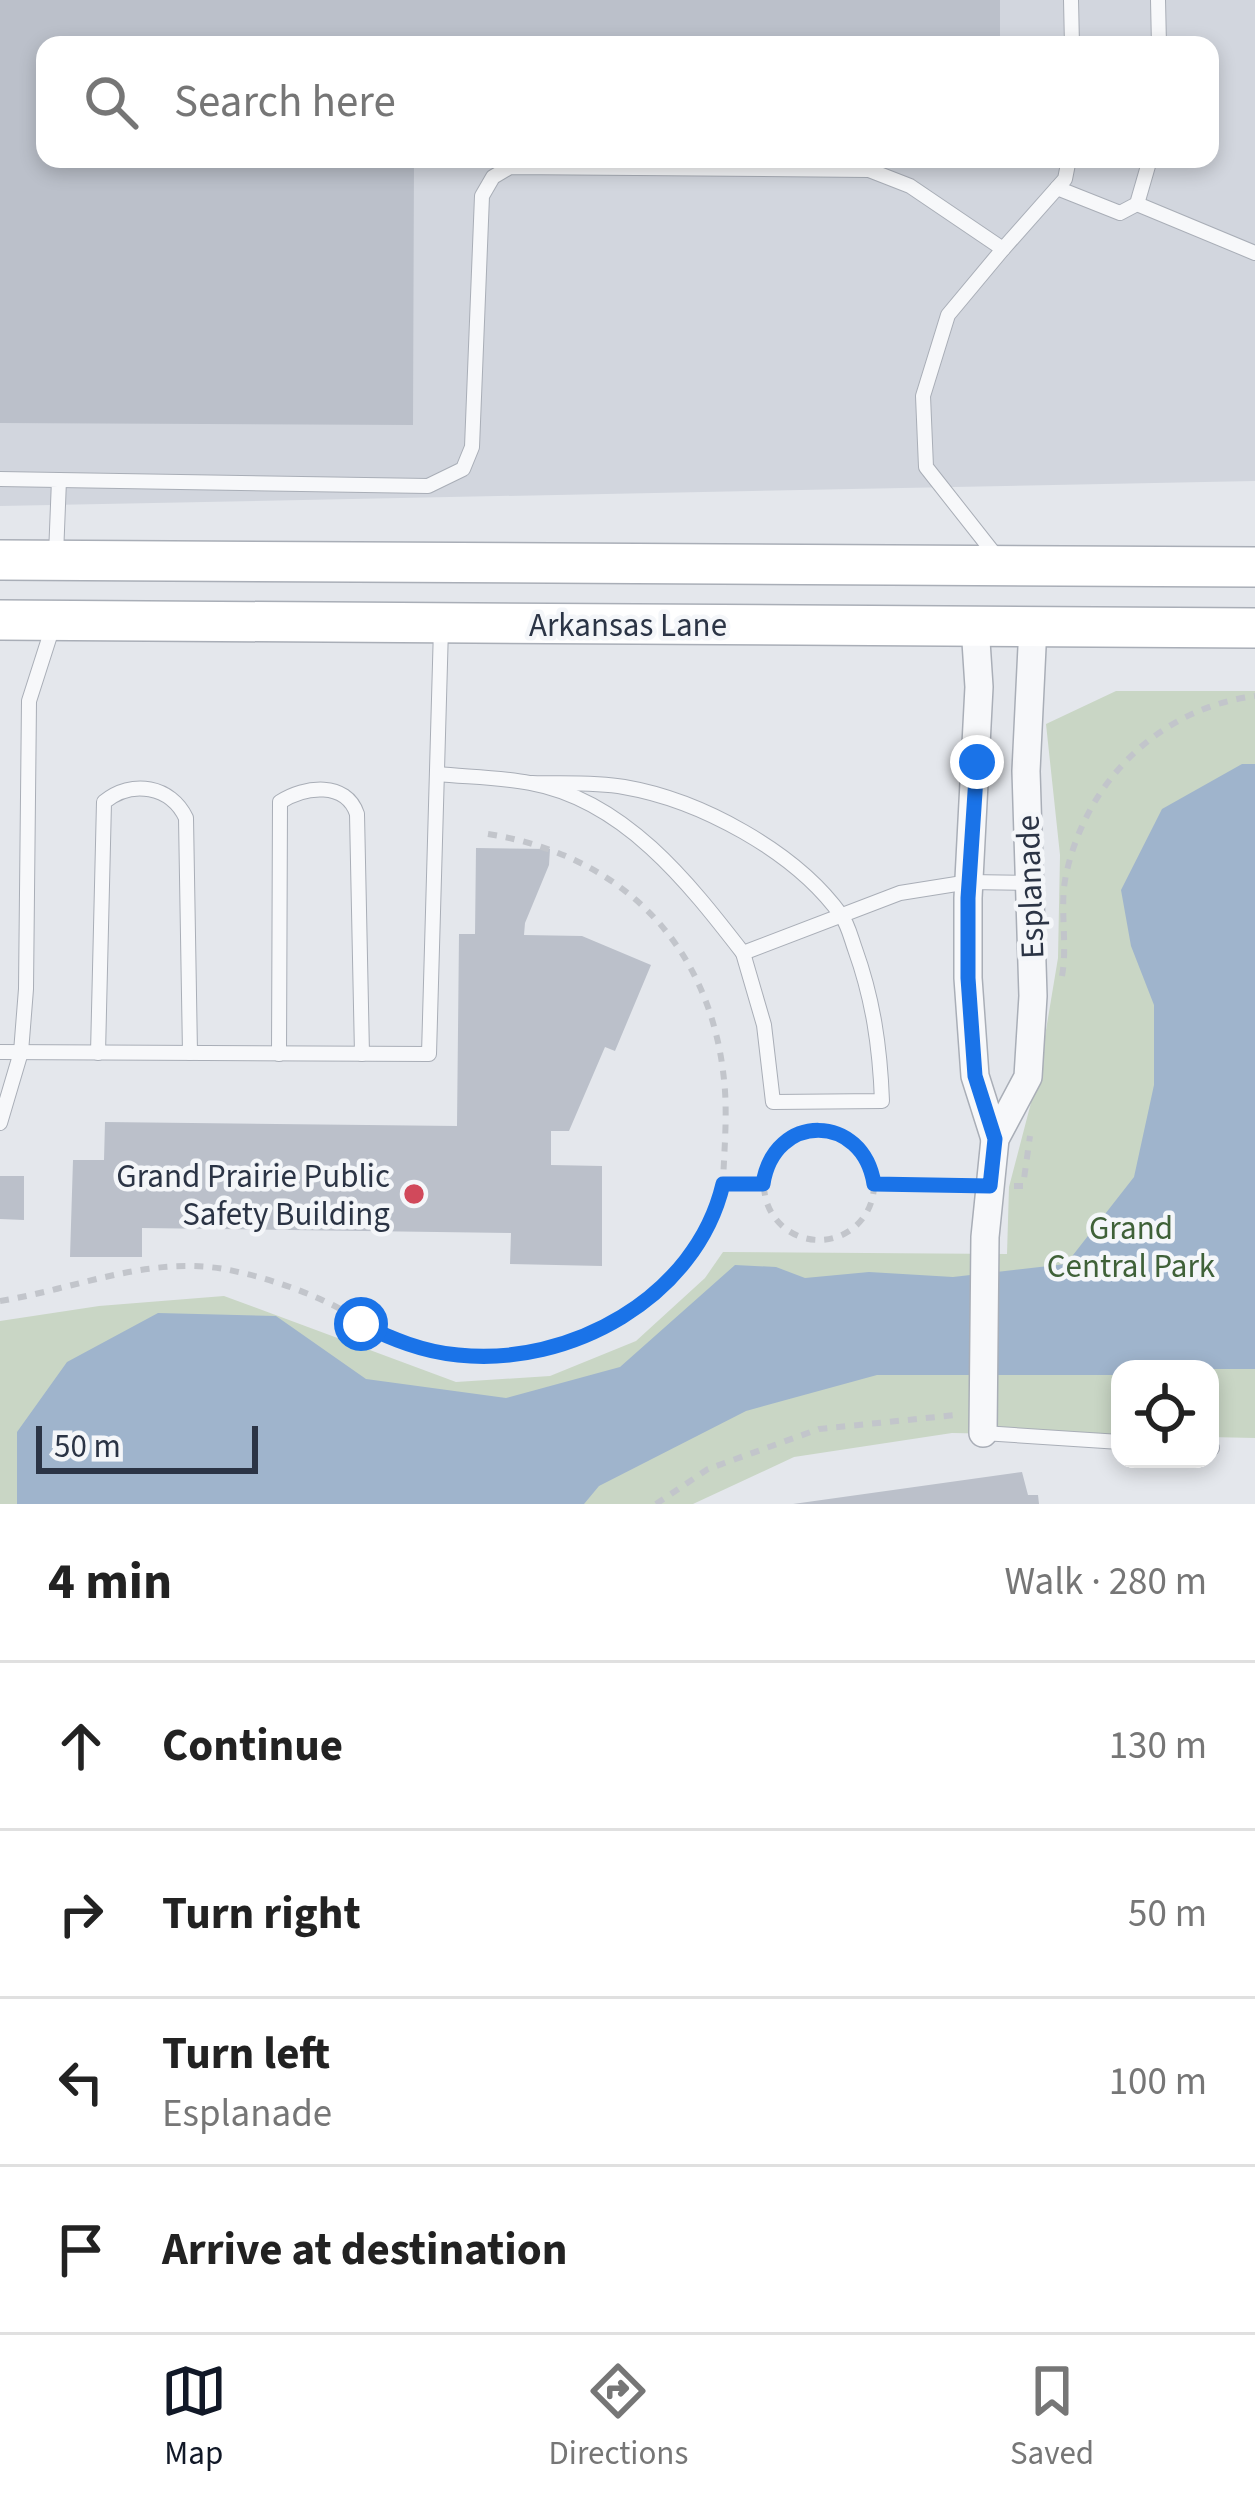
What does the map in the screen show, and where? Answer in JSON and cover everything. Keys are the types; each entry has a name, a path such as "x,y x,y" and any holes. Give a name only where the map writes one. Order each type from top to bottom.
{"main road":[{"name":"Arkansas Lane","path":"0,560 1255,567"},
{"path":"55,621 56,560"},
{"path":"975,626 1005,567"},
{"path":"1005,567 1033,626"},
{"name":"Arkansas Lane","path":"0,620 1255,628"}],"street":[{"name":"Esplanade","path":"975,626 978,743 968,978 975,1076 995,1139"},
{"name":"Esplanade","path":"983,1423 986,1237 995,1139 1028,1077 1033,996 1026,771 1033,626"}],"lane":[{"path":"1071,0 1072,36"},
{"path":"1158,0 1159,36"},
{"path":"0,478 428,486 463,469 472,447 482,196 493,177 508,168"},
{"path":"629,168 868,170 910,186 1003,249"},
{"path":"1005,567 926,466 923,397 948,315 1065,179 1067,168"},
{"path":"1057,188 1120,213 1136,204 1147,168"},
{"path":"1136,204 1255,253"},
{"path":"56,560 59,480"},
{"path":"0,1123 21,1052 26,989 29,701 55,621"},
{"path":"0,1052 429,1054 441,622"},
{"path":"437,774 622,786 677,800 734,826 790,864 843,917 870,991 882,1101 773,1102 764,1025 743,953 689,884 618,820 581,800 532,783"},
{"path":"98,1053 104,802 115,793 135,788 166,792 180,804 186,818 190,1053"},
{"path":"279,1054 280,802 307,791 337,790 352,801 357,814 362,1054"},
{"path":"743,953 899,892 969,882 1030,883"},
{"path":"983,1423 1111,1441"}],"path":[{"path":"1061,983 1066,876 1104,786 1121,764 1164,728 1213,704 1255,695"},
{"path":"0,1301 136,1269 222,1269 322,1300 376,1331 455,1355 520,1354 584,1337 651,1295 704,1234 723,1184 726,1118 721,1058 704,998 676,942 640,902 596,869 544,846 488,834"},
{"path":"819,1130 846,1137 857,1146 872,1170 874,1184 867,1212 858,1224 819,1240 790,1233 779,1224 763,1184 765,1170 780,1146 804,1132 819,1130"},
{"path":"874,1184 1023,1186 1030,1135"},
{"path":"723,1184 763,1184"},
{"path":"656,1504 708,1469 819,1429 983,1423"}],"shaded area":[{"path":"0,0 1255,0 1255,481 0,506"}],"green space":[{"name":"Grand Central Park","path":"1116,691 1255,691 1255,1438 1219,1437 1219,1360 1111,1360 1111,1436 952,1433 794,1457 693,1504 0,1504 0,1321 99,1306 224,1296 456,1382 550,1376 636,1341 705,1278 723,1252 1007,1254 1009,1187 1039,1072 1058,958 1060,855 1046,724"}],"water":[{"name":"Grand Central Park","path":"1242,764 1255,764 1255,1369 1219,1369 1219,1360 1111,1360 1111,1375 877,1375 746,1411 599,1486 584,1504 17,1504 17,1432 67,1362 158,1313 276,1316 366,1379 506,1398 620,1367 735,1265 776,1267 805,1278 869,1272 953,1277 1066,1264 1134,1177 1154,1085 1154,1005 1131,946 1121,890 1162,809"}],"building":[{"path":"0,0 1000,0 1000,36 36,36 36,168 414,168 413,425 0,423"},
{"path":"476,848 550,849 549,865 524,935 582,936 651,965 615,1051 605,1047 569,1131 551,1131 551,1165 602,1166 602,1266 510,1264 511,1233 142,1228 142,1257 70,1257 73,1160 104,1160 105,1122 457,1126 459,934 475,934"},
{"path":"0,1176 24,1176 24,1220 0,1219"},
{"path":"1022,1472 1028,1495 1038,1495 1039,1504 793,1504"}],"place":[{"name":"Grand Prairie Public Safety Building","path":"414,1194"}],"route":[{"path":"361,1324 422,1348 488,1357 553,1348 584,1337 612,1323 664,1284 704,1234 723,1184 763,1184 771,1157 791,1137 804,1132 819,1130 846,1137 866,1157 874,1184 990,1186 995,1139 975,1076 968,978 977,762"}]}
